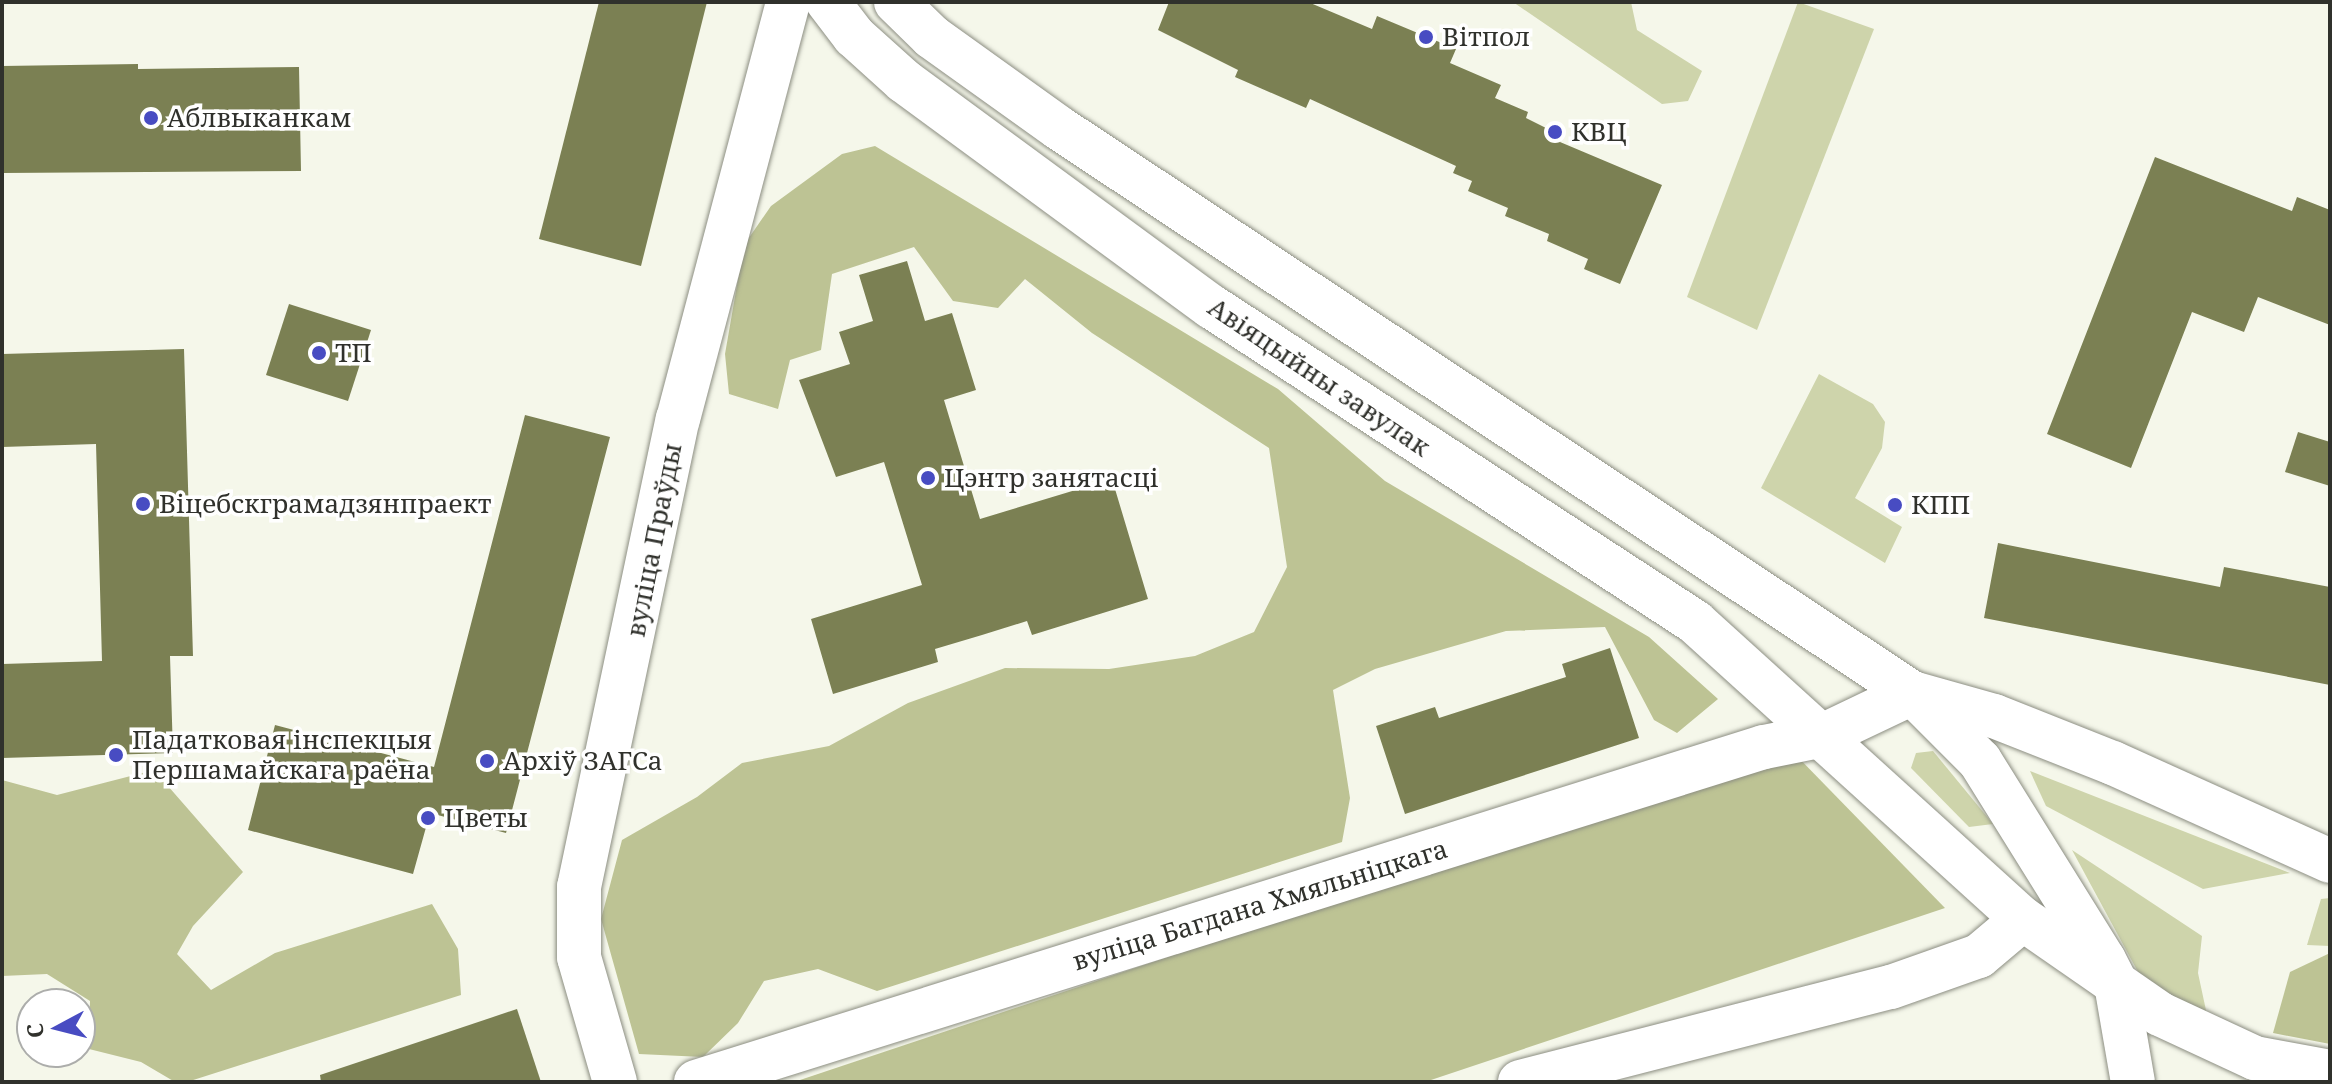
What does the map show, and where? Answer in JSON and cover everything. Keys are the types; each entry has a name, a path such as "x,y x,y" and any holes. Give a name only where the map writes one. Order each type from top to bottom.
{"street":[{"name":"вуліца Праўды","path":"615,1082 579,957 579,887 678,419 788,2"},
{"name":"Авіяцыйны завулак","path":"828,2 854,36 904,81 1212,307 1695,622 1824,735"},
{"path":"896,2 932,37 1059,128 1912,693 1980,761 2034,841 2116,984 2133,1082"},
{"name":"вуліца Багдана Хмяльніцкага","path":"696,1082 1764,747 1824,735 1912,693"},
{"path":"1912,693 1994,716 2113,763 2330,861"},
{"path":"1824,735 2023,919 2160,1014 2255,1058 2330,1072"},
{"path":"1520,1082 1891,987 1979,956 2023,919"}],"green space":[{"path":"1513,2 1631,2 1637,30 1702,71 1688,101 1662,104"},
{"path":"1798,2 1874,29 1757,330 1687,297"},
{"path":"875,146 1278,389 1385,481 1649,637 1718,699 1677,733 1654,720 1605,627 1506,631 1375,669 1333,690 1350,798 1342,842 877,991 818,969 764,981 738,1023 703,1057 639,1054 601,919 622,840 697,797 742,763 829,746 908,703 1005,668 1109,669 1195,656 1254,632 1287,567 1269,448 1092,333 1025,279 998,308 953,301 914,247 832,274 821,350 790,360 778,409 729,394 725,354 744,245 771,206 842,154"},
{"path":"1819,374 1873,404 1885,422 1882,448 1855,498 1902,527 1885,563 1761,488"},
{"path":"1790,749 1945,908 1425,1082 794,1082"},
{"path":"1933,751 1993,824 1969,827 1911,768 1916,753"},
{"path":"154,770 243,872 193,926 177,954 211,990 275,953 432,904 458,949 461,995 187,1082 175,1082 141,1062 96,1051 96,988 69,988 47,974 2,976 2,780 57,795"},
{"path":"2030,771 2290,873 2203,889 2046,806"},
{"path":"2072,850 2202,936 2198,973 2207,1015 2171,1003 2138,972"},
{"path":"2330,898 2330,946 2307,945 2321,899"},
{"path":"2330,953 2330,1044 2273,1033 2290,972"}],"building":[{"path":"599,2 707,2 641,266 539,239"},
{"path":"1169,2 1308,2 1372,29 1377,16 1456,49 1450,63 1501,85 1495,98 1528,112 1526,118 1562,136 1560,142 1662,185 1620,284 1584,269 1588,259 1547,241 1549,234 1505,216 1508,208 1468,191 1472,181 1453,173 1456,166 1310,99 1306,108 1235,77 1238,70 1158,30"},
{"name":"Аблвыканкам","path":"138,64 138,69 299,67 301,171 2,173 2,66"},
{"path":"2155,157 2292,211 2297,197 2330,210 2330,325 2258,297 2244,332 2192,312 2131,468 2047,434"},
{"name":"Цэнтр занятасці","path":"907,261 925,321 952,313 976,390 944,400 980,519 1112,479 1148,599 1032,635 1027,621 935,649 938,662 833,694 811,619 922,585 884,462 836,477 799,380 850,364 839,332 873,321 859,275"},
{"name":"ТП","path":"289,304 371,330 348,401 266,375"},
{"name":"Віцебскграмадзянпраект","path":"184,349 193,656 170,656 173,753 2,758 2,664 102,661 96,444 2,447 2,354"},
{"path":"525,415 610,437 506,833 430,813 413,874 248,830 275,725 434,767"},
{"path":"2298,432 2330,442 2330,486 2285,472"},
{"path":"1998,543 2220,587 2224,567 2330,587 2330,685 1984,618"},
{"path":"1610,648 1639,738 1405,814 1376,726 1435,707 1439,718 1566,677 1562,664"},
{"path":"517,1009 541,1082 321,1082 320,1075"}],"place":[{"name":"Вітпол","path":"1426,37"},
{"name":"Аблвыканкам","path":"151,118"},
{"name":"КВЦ","path":"1555,132"},
{"name":"ТП","path":"319,353"},
{"name":"Цэнтр занятасці","path":"928,478"},
{"name":"Віцебскграмадзянпраект","path":"143,504"},
{"name":"КПП","path":"1895,505"},
{"name":"Падатковая інспекцыя Першамайскага раёна","path":"116,755"},
{"name":"Архіў ЗАГСа","path":"487,761"},
{"name":"Цветы","path":"428,818"}]}
